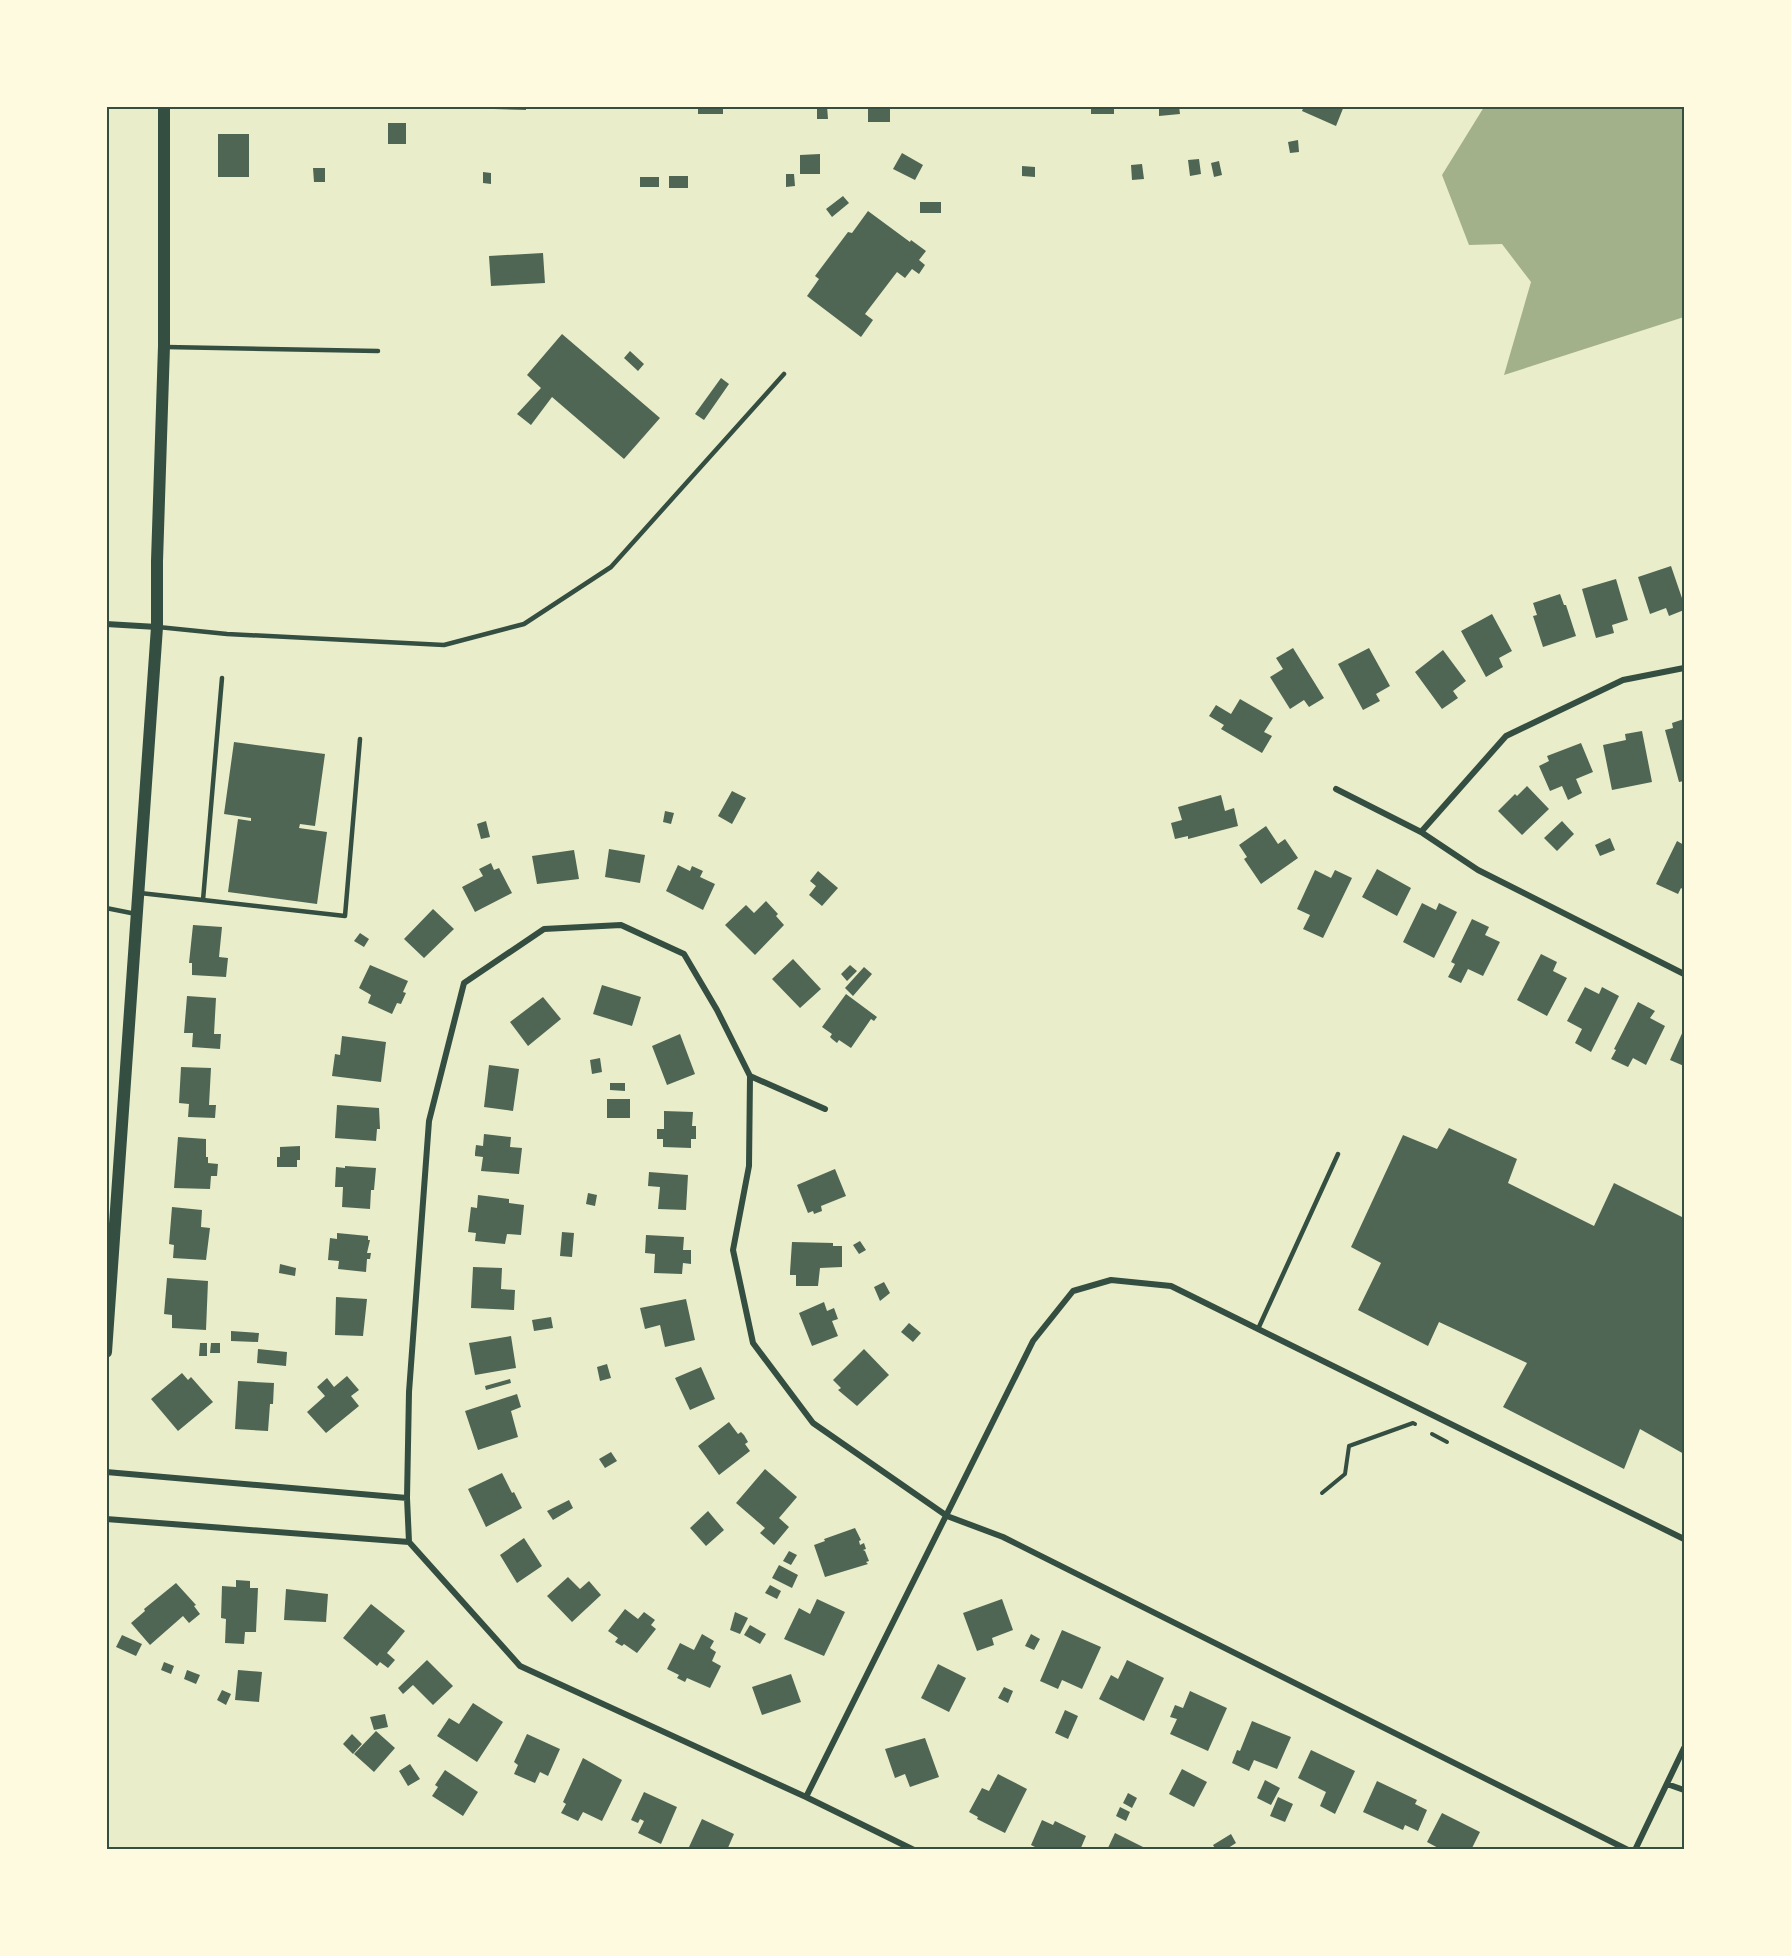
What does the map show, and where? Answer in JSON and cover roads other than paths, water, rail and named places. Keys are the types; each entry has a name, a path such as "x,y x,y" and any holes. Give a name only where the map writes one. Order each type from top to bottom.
{"main road":[{"path":"106,1352 110,1251 157,627 164,346 164,106"}],"street":[{"path":"106,624 157,627"},
{"path":"1421,832 1506,736 1623,680 1684,668"},
{"path":"1336,789 1421,832 1478,870 1684,974"},
{"path":"914,1850 806,1797 520,1666 409,1542 407,1498 409,1392 429,1121 464,983 544,929 621,925 684,954 717,1010 750,1076 749,1166 733,1250 753,1343 813,1423 947,1516 1003,1536 1628,1850"},
{"path":"750,1076 825,1109"},
{"path":"806,1797 1033,1341 1072,1290 1111,1280 1171,1286 1684,1539"},
{"path":"106,1472 407,1498"},
{"path":"106,1519 409,1542"},
{"path":"1635,1850 1684,1748"},
{"path":"1667,1784 1684,1790"}],"lane":[{"path":"164,346 378,351"},
{"path":"157,627 227,634 444,645 524,624 611,567 783,374"},
{"path":"203,900 222,678"},
{"path":"138,892 345,916 360,739"},
{"path":"106,908 136,914"},
{"path":"1258,1329 1338,1154"}]}
